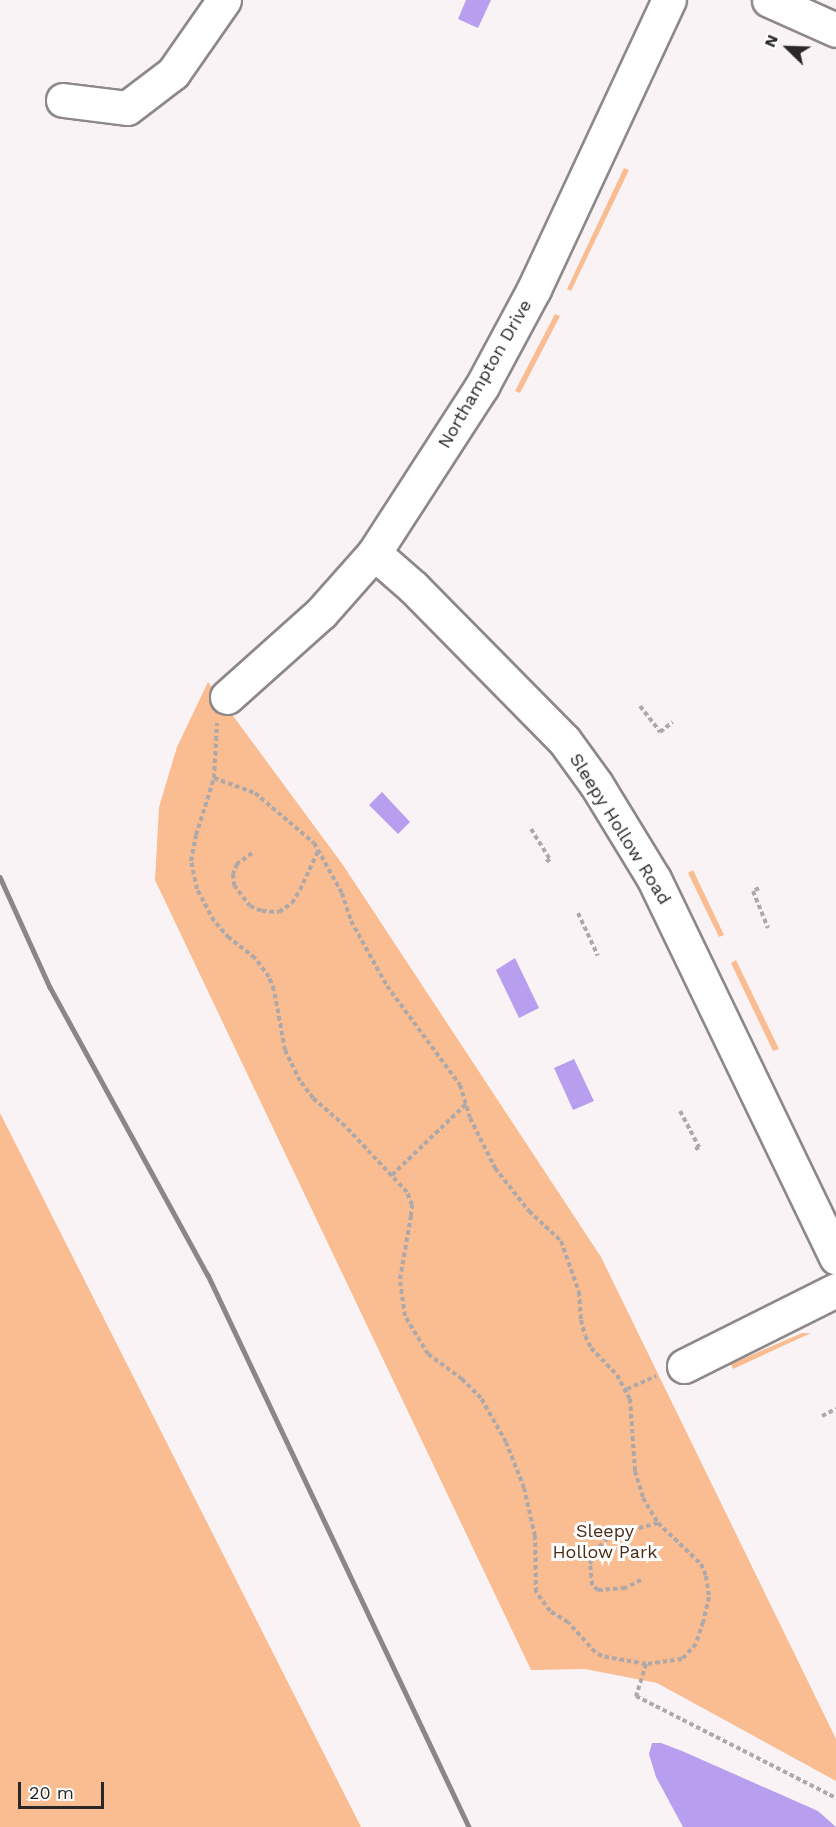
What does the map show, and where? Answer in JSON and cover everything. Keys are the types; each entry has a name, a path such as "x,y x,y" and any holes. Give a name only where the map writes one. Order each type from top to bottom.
{"street":[{"path":"63,100 127,108 173,73 224,0"},
{"name":"Northampton Drive","path":"227,697 321,613 374,553 482,386 510,337 669,0"},
{"path":"769,0 836,30"},
{"name":"Sleepy Hollow Road","path":"374,553 413,587 564,740 596,784 654,879 836,1258"},
{"path":"684,1366 836,1290"}],"path":[{"path":"214,778 255,793 294,825 318,850 342,893 351,921 387,986 460,1085 466,1104 495,1168 529,1211 561,1241 579,1292 581,1320 585,1336 591,1348 627,1389 633,1413 635,1471 643,1498 658,1523 701,1564 706,1576 709,1597 696,1644 689,1653 672,1662 646,1664 602,1656 595,1652 568,1622 541,1602 534,1578 535,1536 524,1488 506,1442 481,1398 462,1379 428,1354 405,1316 400,1279 412,1204 407,1192 345,1126 313,1098 300,1081 285,1050 274,990 269,977 255,958 229,938 214,921 201,897 191,861 214,778 219,714 227,697"},
{"path":"640,706 660,732 673,722"},
{"path":"531,829 550,859 545,862"},
{"path":"252,853 237,864 233,874 234,885 250,906 262,911 279,912 292,903 318,850"},
{"path":"759,888 753,891 768,928"},
{"path":"578,913 598,956"},
{"path":"392,1175 466,1104"},
{"path":"680,1111 699,1147 694,1150"},
{"path":"822,1416 836,1409"},
{"path":"641,1580 625,1588 598,1590 592,1584 590,1564 594,1552 610,1536 658,1523"},
{"path":"646,1664 636,1696 836,1798"}],"green space":[{"path":"624,168 629,170 571,291 567,289"},
{"path":"555,314 560,316 520,393 515,391"},
{"name":"Sleepy Hollow Park","path":"208,682 343,865 601,1257 836,1739 836,1781 657,1683 585,1669 531,1670 155,880 159,807 177,747"},
{"path":"693,870 724,935 719,937 688,873"},
{"path":"736,960 779,1049 773,1051 731,963"},
{"path":"0,1113 361,1827 0,1827"},
{"path":"802,1333 811,1333 733,1369 731,1364"}],"shaded area":[{"path":"466,0 491,0 478,28 458,19"},
{"path":"382,792 410,822 398,834 369,805"},
{"path":"515,958 539,1008 519,1018 496,970"},
{"path":"574,1059 594,1101 573,1110 554,1068"},
{"path":"652,1743 661,1743 682,1751 818,1811 836,1827 683,1827 656,1777 649,1754"}],"railway":[{"path":"0,877 50,987 208,1275 469,1827"}]}
